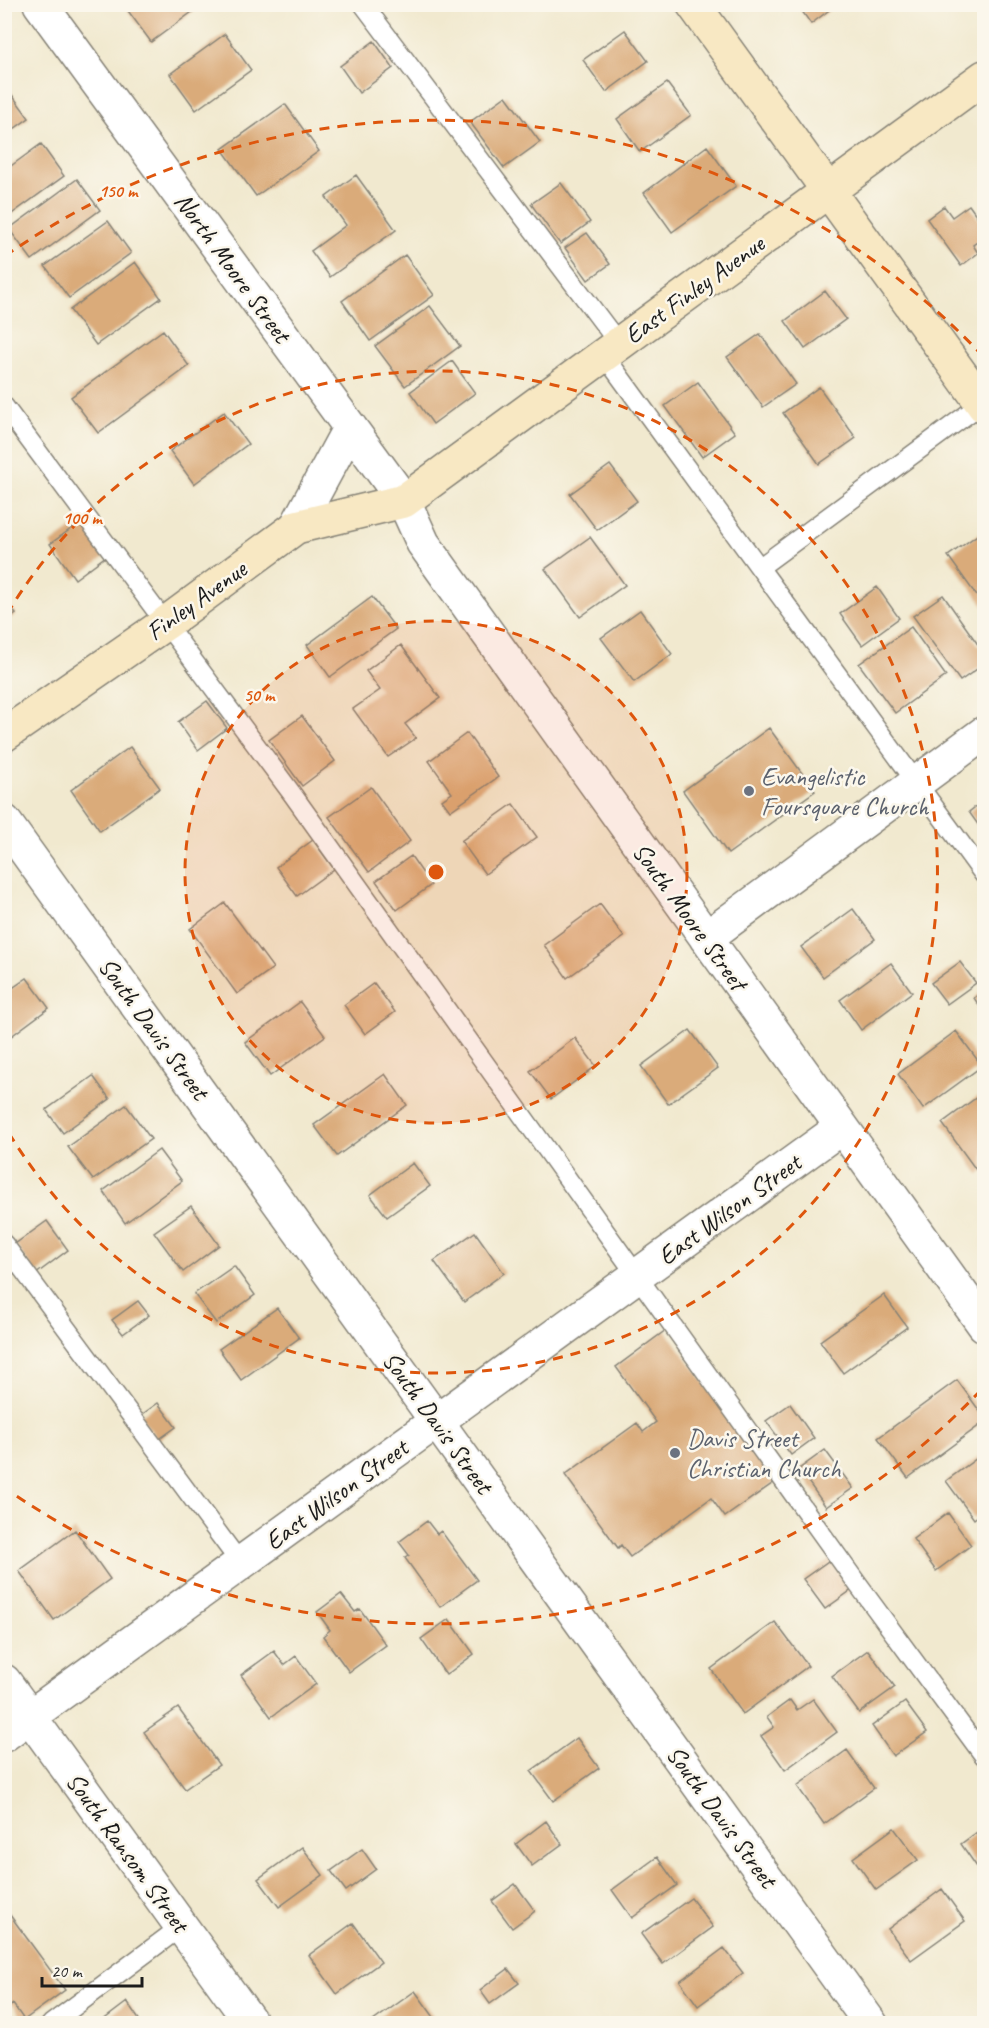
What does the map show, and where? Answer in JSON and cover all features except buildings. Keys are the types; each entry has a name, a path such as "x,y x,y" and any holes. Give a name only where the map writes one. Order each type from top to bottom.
{"main road":[{"path":"693,4 984,404"},
{"name":"East Finley Avenue","path":"404,501 984,77"},
{"name":"Finley Avenue","path":"4,735 166,623 296,526 404,501"}],"street":[{"name":"North Moore Street","path":"40,4 404,501"},
{"path":"296,526 350,427"},
{"name":"South Moore Street","path":"404,501 423,543 984,1325"},
{"path":"706,939 984,733"},
{"name":"South Davis Street","path":"4,821 871,2024"},
{"name":"East Wilson Street","path":"17,1726 842,1127"},
{"name":"South Ransom Street","path":"4,1682 17,1726 182,1926 252,2024"}],"lane":[{"path":"363,4 611,349 760,567 984,874"},
{"path":"760,567 984,404"},
{"path":"4,406 300,804 984,1756"},
{"path":"4,1244 241,1564"},
{"path":"51,2024 182,1926"}],"place":[{"name":"Evangelistic Foursquare Church","path":"749,791"},
{"name":"Davis Street Christian Church","path":"675,1453"}]}
